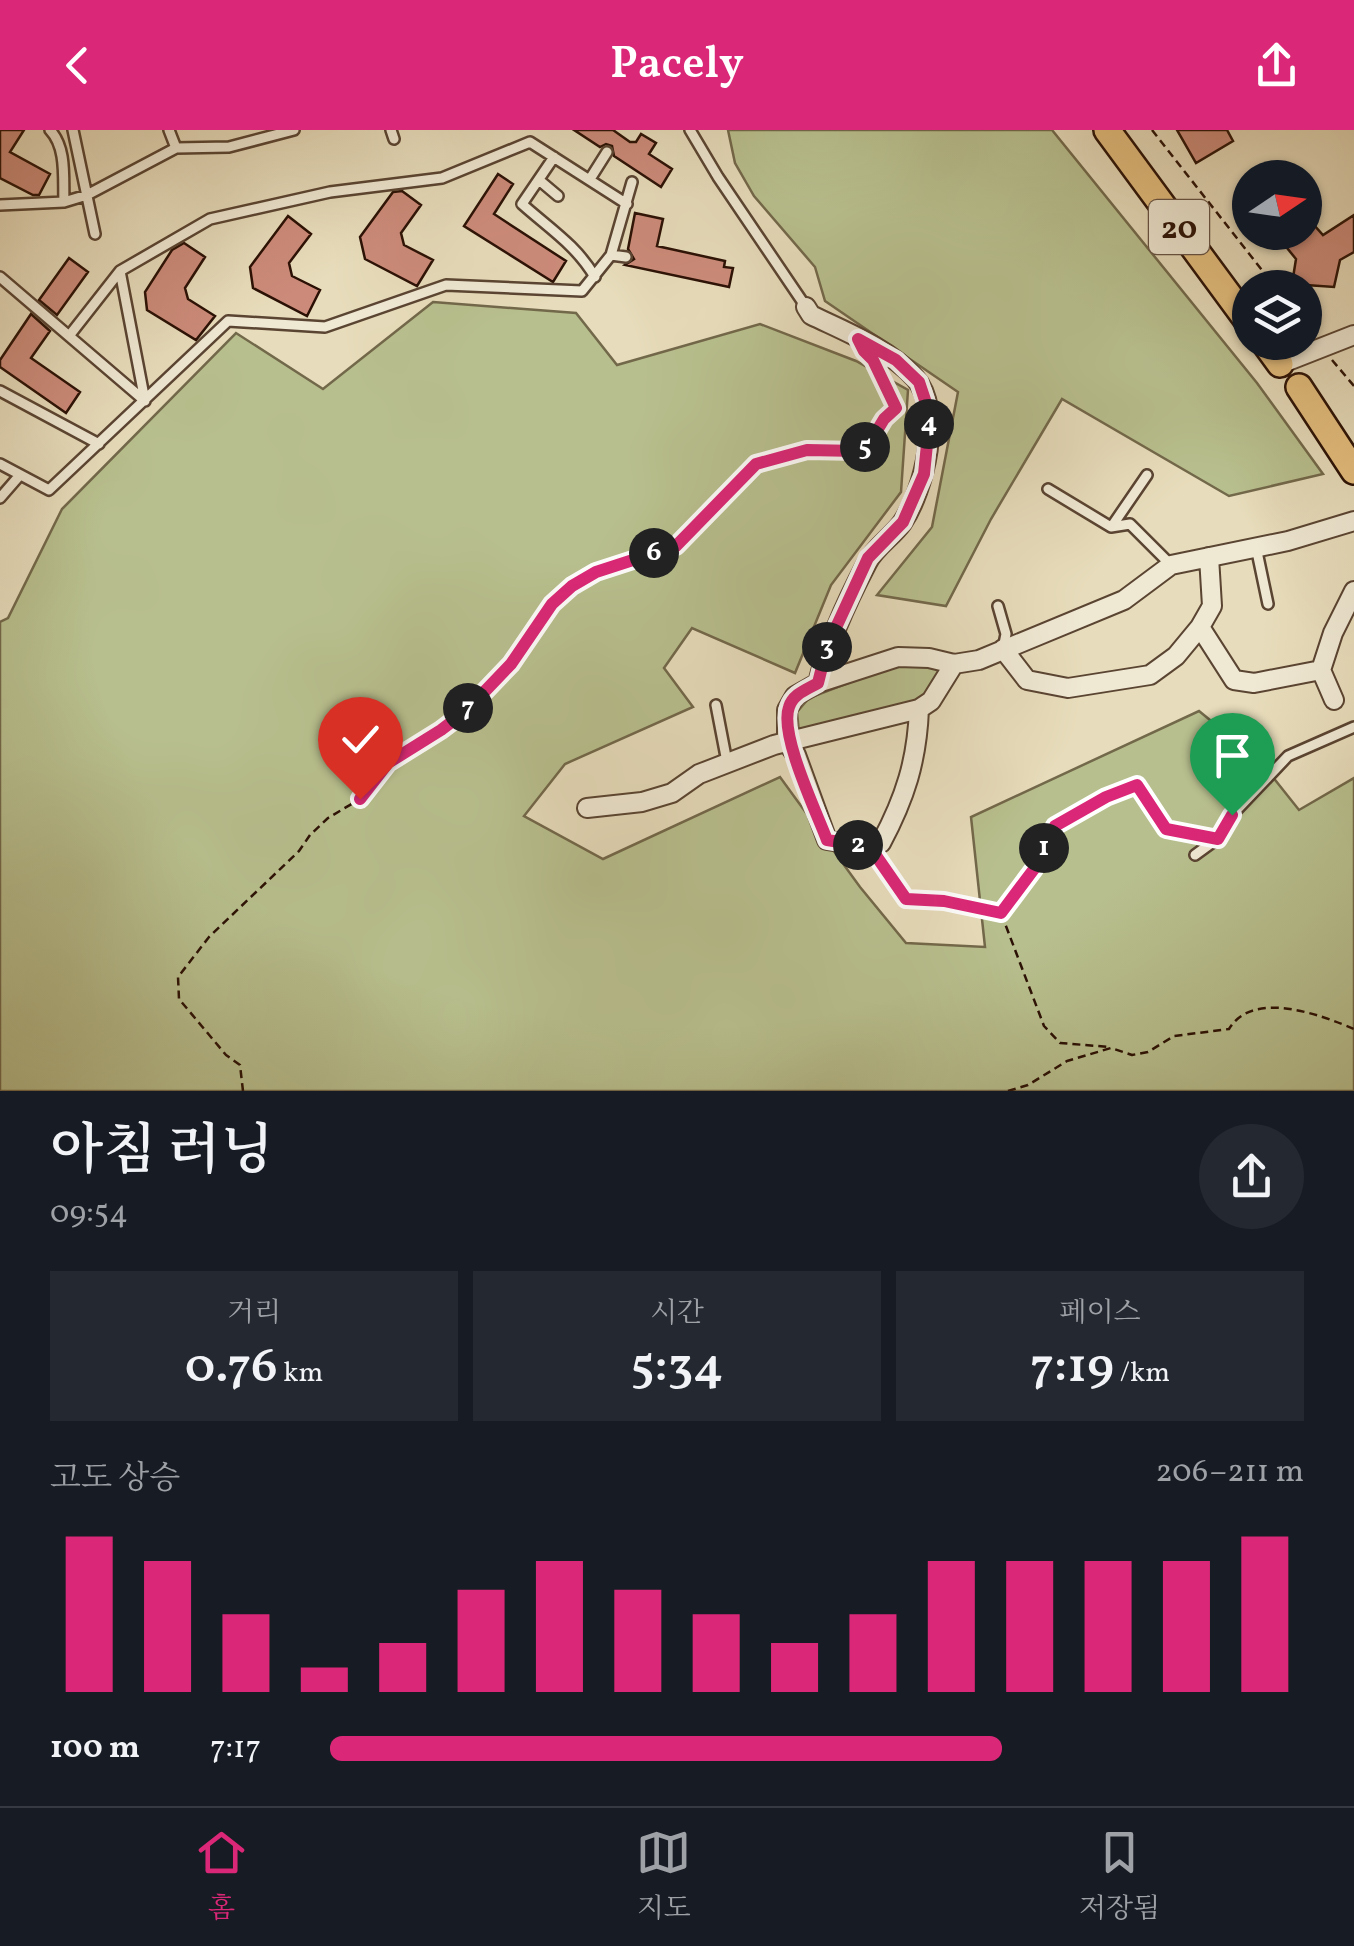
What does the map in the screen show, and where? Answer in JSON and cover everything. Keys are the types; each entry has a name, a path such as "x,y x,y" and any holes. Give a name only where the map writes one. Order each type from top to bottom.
{"main road":[{"name":"20","path":"1106,130 1232,300"},
{"path":"1277,360 1280,364"},
{"path":"1298,387 1354,471"}],"street":[{"path":"806,307 811,314 896,360 919,382 930,415 924,474 903,522 868,558 827,647 818,683"},
{"path":"1280,364 1354,335"},
{"path":"919,710 918,750 900,808 876,845 827,840 788,742 787,710 795,696 818,683 898,657 954,664 979,660 1124,600 1171,565 1354,522"},
{"path":"1003,649 1027,680 1068,688 1150,676 1176,656 1212,606 1209,557"},
{"path":"1334,700 1321,670 1333,633 1354,591"},
{"path":"1200,626 1234,680 1254,683 1321,670"},
{"path":"587,808 642,802 672,792 727,762 788,742 919,710 931,700 954,664"}],"lane":[{"path":"50,130 62,154 64,202"},
{"path":"72,130 95,234"},
{"path":"169,130 176,148"},
{"path":"0,204 64,202 176,148 229,147 294,130"},
{"path":"690,130 806,307"},
{"path":"69,336 120,270 210,220 330,192 442,178 530,142 626,204"},
{"path":"590,179 607,152"},
{"path":"554,157 522,204 558,237 580,250 595,277"},
{"path":"539,180 558,196"},
{"path":"0,464 49,490 228,322 324,327 446,285 582,291 611,254 632,182"},
{"path":"611,254 626,257"},
{"path":"120,270 145,401"},
{"path":"0,277 145,401"},
{"path":"0,391 99,444"},
{"path":"0,498 20,474"},
{"path":"1111,527 1147,475"},
{"path":"1048,489 1111,527 1130,524 1171,565"},
{"path":"1256,548 1268,604"},
{"path":"998,606 1006,634 1003,649"},
{"path":"716,706 727,762"},
{"path":"1195,855 1218,839 1232,815 1288,756 1354,727"}],"path":[{"path":"1152,130 1262,270"},
{"path":"243,1091 240,1065 226,1055 179,998 178,977 210,938 328,818 360,799 388,763 466,711 511,664 552,604 572,586 596,572 676,546 756,464 807,450 858,451 869,444 896,408 873,360 858,339"},
{"path":"1001,913 1034,869 1055,826 1106,797 1137,785 1166,829 1218,839"},
{"path":"876,845 906,899 944,901 1001,913"},
{"path":"1001,913 1044,1026 1060,1043 1112,1048 1132,1055 1148,1052 1174,1036 1229,1029 1235,1019 1250,1010 1294,1009 1354,1029"},
{"path":"1008,1091 1028,1085 1067,1062 1112,1048"}],"green space":[{"path":"728,130 1052,130 1232,352 1232,360 1238,360 1257,383 1323,474 1229,496 1062,399 991,519 946,606 877,595 932,527 958,392 825,301 815,267 754,196 735,163"},
{"path":"433,302 576,313 617,365 760,324 856,361 908,390 901,492 831,585 795,673 692,628 664,668 693,707 565,764 524,816 603,859 780,777 906,943 985,947 971,817 1199,711 1260,761 1299,810 1354,778 1354,1091 0,1091 0,622 8,618 62,509 236,333 323,389"},
{"path":"908,660 942,666 938,686 916,705 799,733 797,712 809,698"}],"building":[{"path":"0,130 24,130 10,152 50,174 39,195 0,178"},
{"path":"574,130 613,130 630,142 636,142 641,134 656,143 649,154 672,169 661,187 614,156 612,146 600,147"},
{"path":"1177,130 1227,130 1233,141 1196,163"},
{"path":"498,174 513,184 494,214 566,261 553,282 464,226"},
{"path":"402,191 421,205 401,233 404,245 433,260 417,286 365,259 360,237 393,192"},
{"path":"635,213 663,219 657,246 725,261 724,267 733,268 729,287 625,265 634,259 628,249"},
{"path":"1354,215 1354,252 1340,260 1334,287 1322,286 1322,270 1294,270 1296,259 1289,250 1322,250 1322,234"},
{"path":"288,216 311,234 289,263 292,276 320,290 307,316 253,288 250,267"},
{"path":"184,243 205,257 185,288 188,299 215,316 196,340 147,310 145,292 172,250"},
{"path":"69,258 88,272 57,315 39,300"},
{"path":"31,314 50,331 31,358 80,392 66,413 0,367 0,360"}],"route":[{"path":"360,799 388,763 466,711 511,664 552,604 572,586 596,572 676,546 756,464 807,450 858,451 869,444 896,408 873,360 858,339 896,360 919,382 930,415 924,474 903,522 868,558 827,647 818,683 795,696 787,710 788,742 827,840 870,847 906,899 944,901 1001,913 1034,869 1055,826 1106,797 1137,785 1166,829 1218,839 1232,815"}]}
